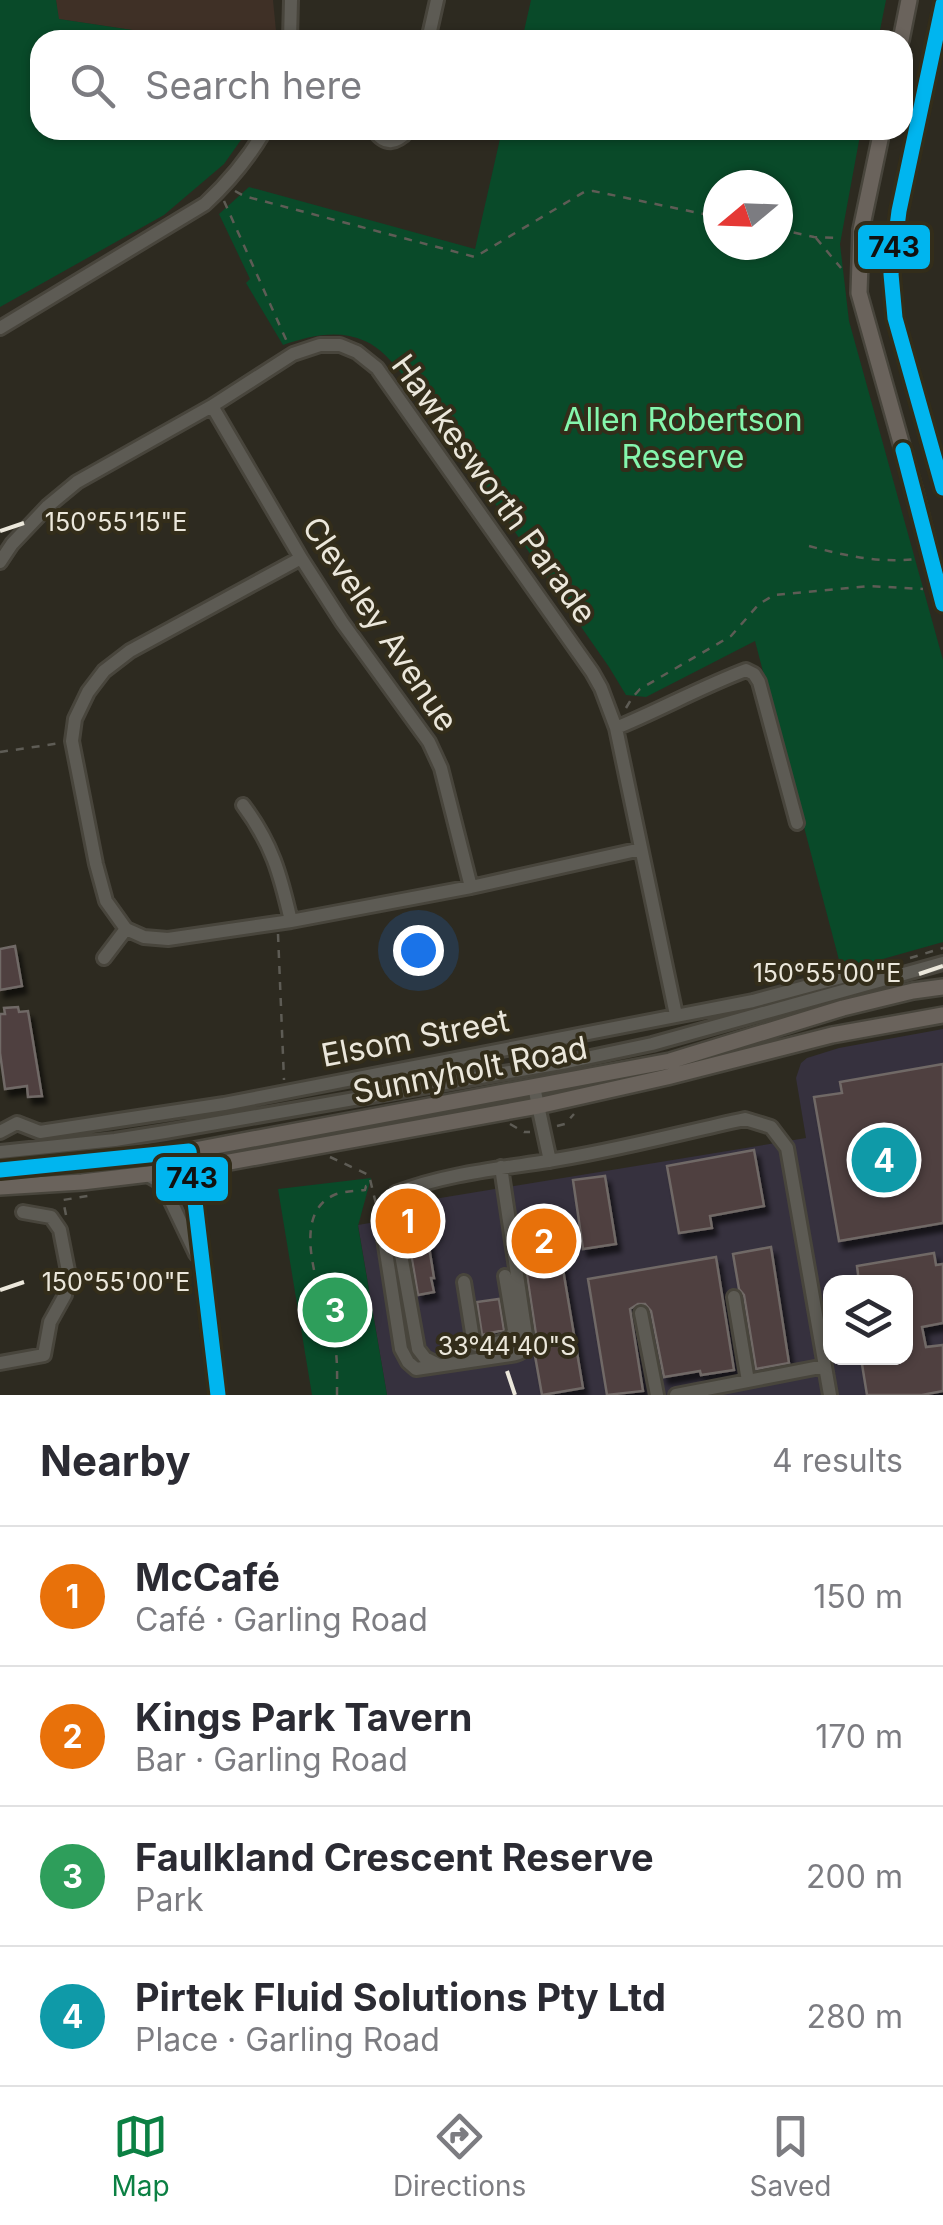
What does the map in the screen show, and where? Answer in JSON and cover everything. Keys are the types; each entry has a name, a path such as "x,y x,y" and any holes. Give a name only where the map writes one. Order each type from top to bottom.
{"main road":[{"path":"902,30 909,0"},
{"path":"943,4 898,211 891,274 901,342 943,488"},
{"path":"880,140 862,230 859,294 943,604"},
{"name":"Sunnyholt Road","path":"0,1170 189,1151 670,1061 844,1008 943,987"},
{"name":"Sunnyholt Road","path":"0,1187 191,1169 538,1106 832,1035 943,1015"}],"street":[{"path":"290,0 290,30"},
{"path":"430,30 437,0"},
{"path":"0,328 205,204 259,140"},
{"name":"Hawkesworth Parade","path":"0,562 48,506 76,482 212,406 293,354 320,344 340,345 357,352 377,368 601,688 616,728 676,1016"},
{"name":"Cleveley Avenue","path":"212,406 300,558 429,742 441,768 470,887"},
{"path":"300,558 130,652 104,671 81,706 72,741 96,864 106,901 126,928 144,937 168,939 284,922 641,849"},
{"path":"616,728 705,685 746,670 754,674 797,823"},
{"path":"242,805 261,829 280,870 284,922"},
{"path":"104,958 126,928"},
{"path":"0,1152 204,1126 567,1062 670,1040 943,964"},
{"name":"Elsom Street","path":"0,1132 17,1123 40,1132 224,1104 776,996 842,976"},
{"path":"534,1086 550,1160"},
{"path":"501,1166 524,1349 518,1354 416,1369 402,1349 382,1226 396,1193 422,1183 501,1166 550,1160 745,1120 772,1127 787,1148 830,1395"},
{"path":"189,1151 218,1395"},
{"path":"146,1174 164,1189 202,1265"},
{"path":"0,1363 44,1355 50,1322 66,1295 68,1271 60,1230 51,1217 23,1212"},
{"path":"384,1233 398,1238 418,1349 434,1366"},
{"path":"464,1282 473,1340 480,1346 512,1338 505,1276"},
{"path":"734,1297 748,1381"},
{"path":"641,1314 657,1395"},
{"path":"676,1395 825,1366"}],"path":[{"path":"222,188 475,257 584,192 703,214"},
{"path":"222,188 293,354"},
{"path":"793,233 837,238"},
{"path":"816,237 841,268"},
{"path":"809,546 851,557 889,561 932,555"},
{"path":"626,708 640,690 730,636 759,604 774,594 869,586 927,589"},
{"path":"0,752 72,741"},
{"path":"284,922 284,1092"},
{"path":"908,958 943,948"},
{"path":"325,1154 370,1175 374,1190 366,1186 366,1190 332,1196 314,1217 311,1253 334,1341 336,1395"},
{"path":"60,1230 68,1226 63,1200 93,1197 98,1190"}],"shaded area":[{"path":"56,0 273,0 276,30 132,30 58,19"},
{"path":"943,1029 943,1395 387,1395 358,1225 410,1216 422,1201 806,1138 796,1078 807,1058 839,1048"}],"green space":[{"path":"0,0 56,0 59,19 132,30 30,30 30,140 241,140 224,164 164,215 0,307"},
{"path":"531,0 886,0 880,30 524,30"},
{"name":"Allen Robertson Reserve","path":"500,140 859,140 840,244 849,321 943,660 943,942 858,966 839,960 755,641 646,697 626,695 395,366 375,347 345,335 283,345 246,283 250,279 219,214 249,187 475,249"},
{"path":"371,1178 358,1226 387,1395 312,1395 278,1189"}],"building":[{"path":"15,946 22,986 0,990 0,949"},
{"path":"18,1007 19,1012 28,1011 42,1096 28,1097 27,1086 5,1089 0,1014 5,1014 4,1008"},
{"path":"943,1064 943,1223 839,1241 814,1097 842,1093 840,1082"},
{"path":"754,1150 764,1206 710,1216 712,1228 679,1233 667,1166"},
{"path":"605,1176 616,1244 583,1249 573,1180"},
{"path":"553,1210 583,1388 542,1395 518,1216"},
{"path":"432,1212 435,1233 427,1234 434,1292 418,1295 408,1236 398,1222"},
{"path":"771,1247 789,1363 756,1369 733,1254"},
{"path":"934,1253 936,1265 943,1264 943,1323 922,1327 926,1347 943,1345 943,1391 867,1395 862,1365 913,1365 913,1275 858,1275 857,1266"},
{"path":"716,1257 734,1370 664,1377 651,1311 645,1304 638,1304 630,1309 643,1391 607,1395 588,1279"},
{"path":"499,1299 504,1330 482,1335 477,1302"}],"transit line":[{"name":"743","path":"943,4 899,211 891,274 895,318 943,488"},
{"name":"743","path":"903,450 943,604"},
{"name":"743","path":"0,1170 189,1151 218,1395"}],"place":[{"name":"Pirtek Fluid Solutions Pty Ltd","path":"884,1160"},
{"name":"McCafé","path":"408,1221"},
{"name":"Kings Park Tavern","path":"544,1241"},
{"name":"Faulkland Crescent Reserve","path":"335,1310"}]}
